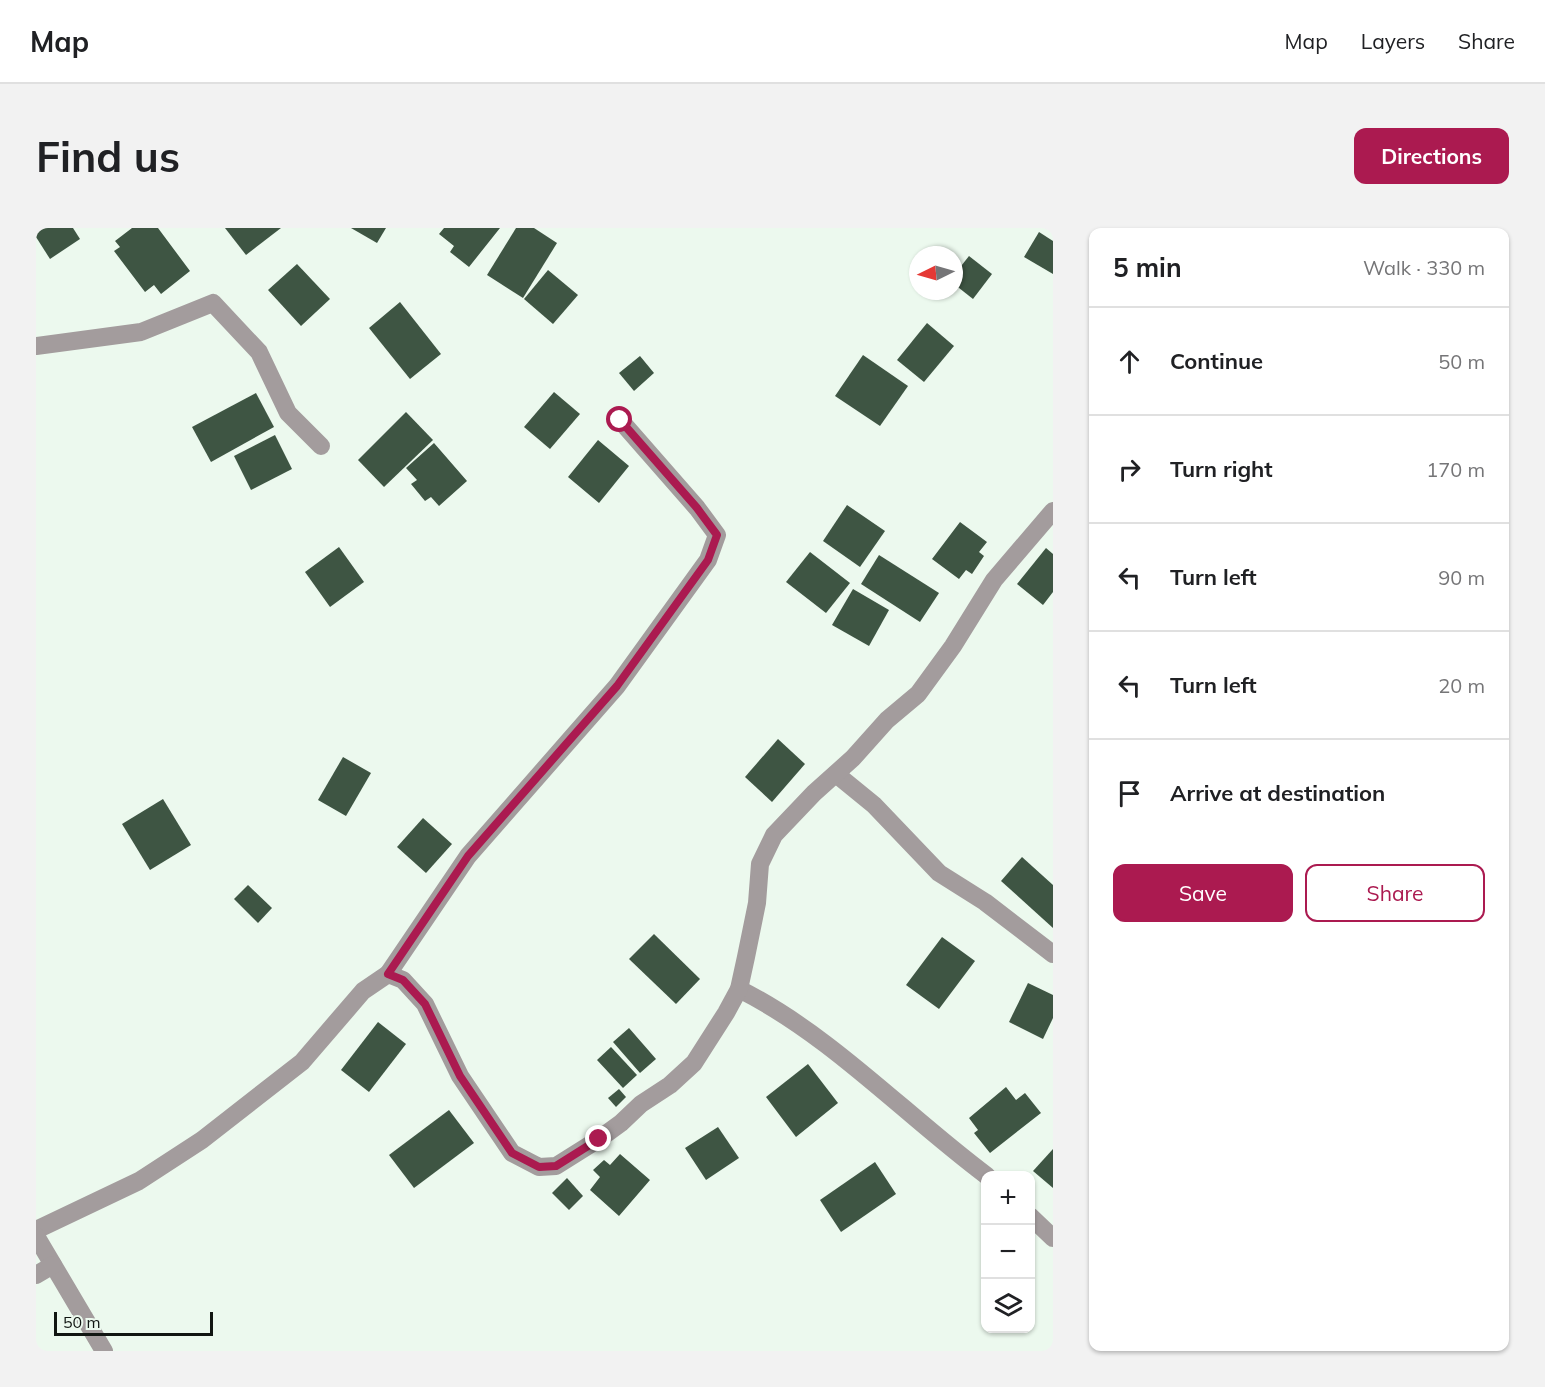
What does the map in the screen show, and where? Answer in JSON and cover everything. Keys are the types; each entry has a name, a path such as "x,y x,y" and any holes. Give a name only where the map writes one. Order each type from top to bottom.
{"street":[{"path":"36,346 141,332 213,303 259,352 288,413 321,446"},
{"path":"36,1230 139,1181 202,1140 302,1062 363,990 388,974 468,856 617,686 708,560 717,535 697,508 620,420"},
{"path":"388,974 403,980 425,1004 460,1076 512,1153 539,1167 556,1166 599,1139 641,1104 670,1085 694,1063 726,1013 739,988 758,903 760,864 774,835 814,793 854,758 887,720 918,694 953,646 994,580 1053,511"},
{"path":"836,774 874,805 939,873 985,902 1053,954"},
{"path":"739,988 773,1006 824,1041 981,1171"},
{"path":"1035,1221 1053,1238"},
{"path":"36,1236 104,1351"},
{"path":"36,1275 53,1265"}],"building":[{"path":"36,228 73,228 80,239 50,259 36,237"},
{"path":"132,228 158,228 190,271 161,294 154,285 145,292 114,251 120,247 115,241"},
{"path":"225,228 281,228 246,255"},
{"path":"351,228 386,228 377,243"},
{"path":"444,228 500,228 469,267 450,252 454,246 439,234"},
{"path":"516,228 534,228 557,243 523,298 487,275"},
{"path":"1039,232 1053,241 1053,274 1024,257"},
{"path":"969,256 992,274 973,299 963,291 963,264"},
{"path":"297,264 330,299 301,326 268,290"},
{"path":"548,270 578,295 553,324 524,299"},
{"path":"400,302 441,354 410,379 369,328"},
{"path":"927,323 954,346 924,382 897,360"},
{"path":"863,355 908,386 880,426 835,396"},
{"path":"640,356 654,373 634,391 619,373"},
{"path":"554,392 580,414 550,449 524,427"},
{"path":"256,393 274,427 211,462 192,427"},
{"path":"406,412 433,440 384,487 358,460"},
{"path":"275,435 292,469 251,490 234,456"},
{"path":"598,440 629,466 599,503 568,477"},
{"path":"434,443 467,481 439,506 431,497 425,501 411,484 417,480 406,468"},
{"path":"847,505 885,531 860,567 823,541"},
{"path":"960,522 987,542 979,552 984,556 972,574 966,570 959,579 932,559"},
{"path":"339,547 364,582 330,607 305,572"},
{"path":"1046,548 1053,554 1053,592 1043,605 1017,584"},
{"path":"810,552 850,583 826,613 786,582"},
{"path":"879,555 939,593 920,622 861,584"},
{"path":"853,589 889,610 869,646 832,625"},
{"path":"778,739 805,764 772,802 745,777"},
{"path":"343,757 371,773 346,816 318,800"},
{"path":"163,799 191,845 150,870 122,824"},
{"path":"423,818 452,844 426,873 397,847"},
{"path":"1022,857 1053,885 1053,928 1001,881"},
{"path":"248,885 272,908 258,923 234,899"},
{"path":"654,934 700,979 676,1004 629,959"},
{"path":"942,937 975,961 939,1009 906,985"},
{"path":"1028,983 1053,995 1053,1018 1043,1039 1009,1022"},
{"path":"378,1022 406,1044 369,1092 341,1070"},
{"path":"629,1028 656,1059 640,1073 613,1042"},
{"path":"611,1047 637,1075 623,1088 597,1060"},
{"path":"808,1064 838,1103 796,1137 766,1097"},
{"path":"1006,1087 1016,1100 1025,1093 1041,1113 990,1153 974,1133 978,1130 969,1118"},
{"path":"619,1089 626,1097 616,1107 608,1098"},
{"path":"449,1110 474,1143 414,1188 389,1155"},
{"path":"718,1127 739,1158 706,1180 685,1148"},
{"path":"1053,1149 1053,1188 1033,1171"},
{"path":"620,1154 650,1180 619,1216 590,1190 600,1177 593,1170 604,1160 610,1165"},
{"path":"875,1162 896,1194 841,1232 820,1200"},
{"path":"567,1178 583,1196 569,1210 552,1193"}],"route":[{"path":"599,1139 556,1166 539,1167 512,1153 460,1076 425,1004 403,980 388,974 468,856 617,686 708,560 717,535 697,508 620,420"}]}
